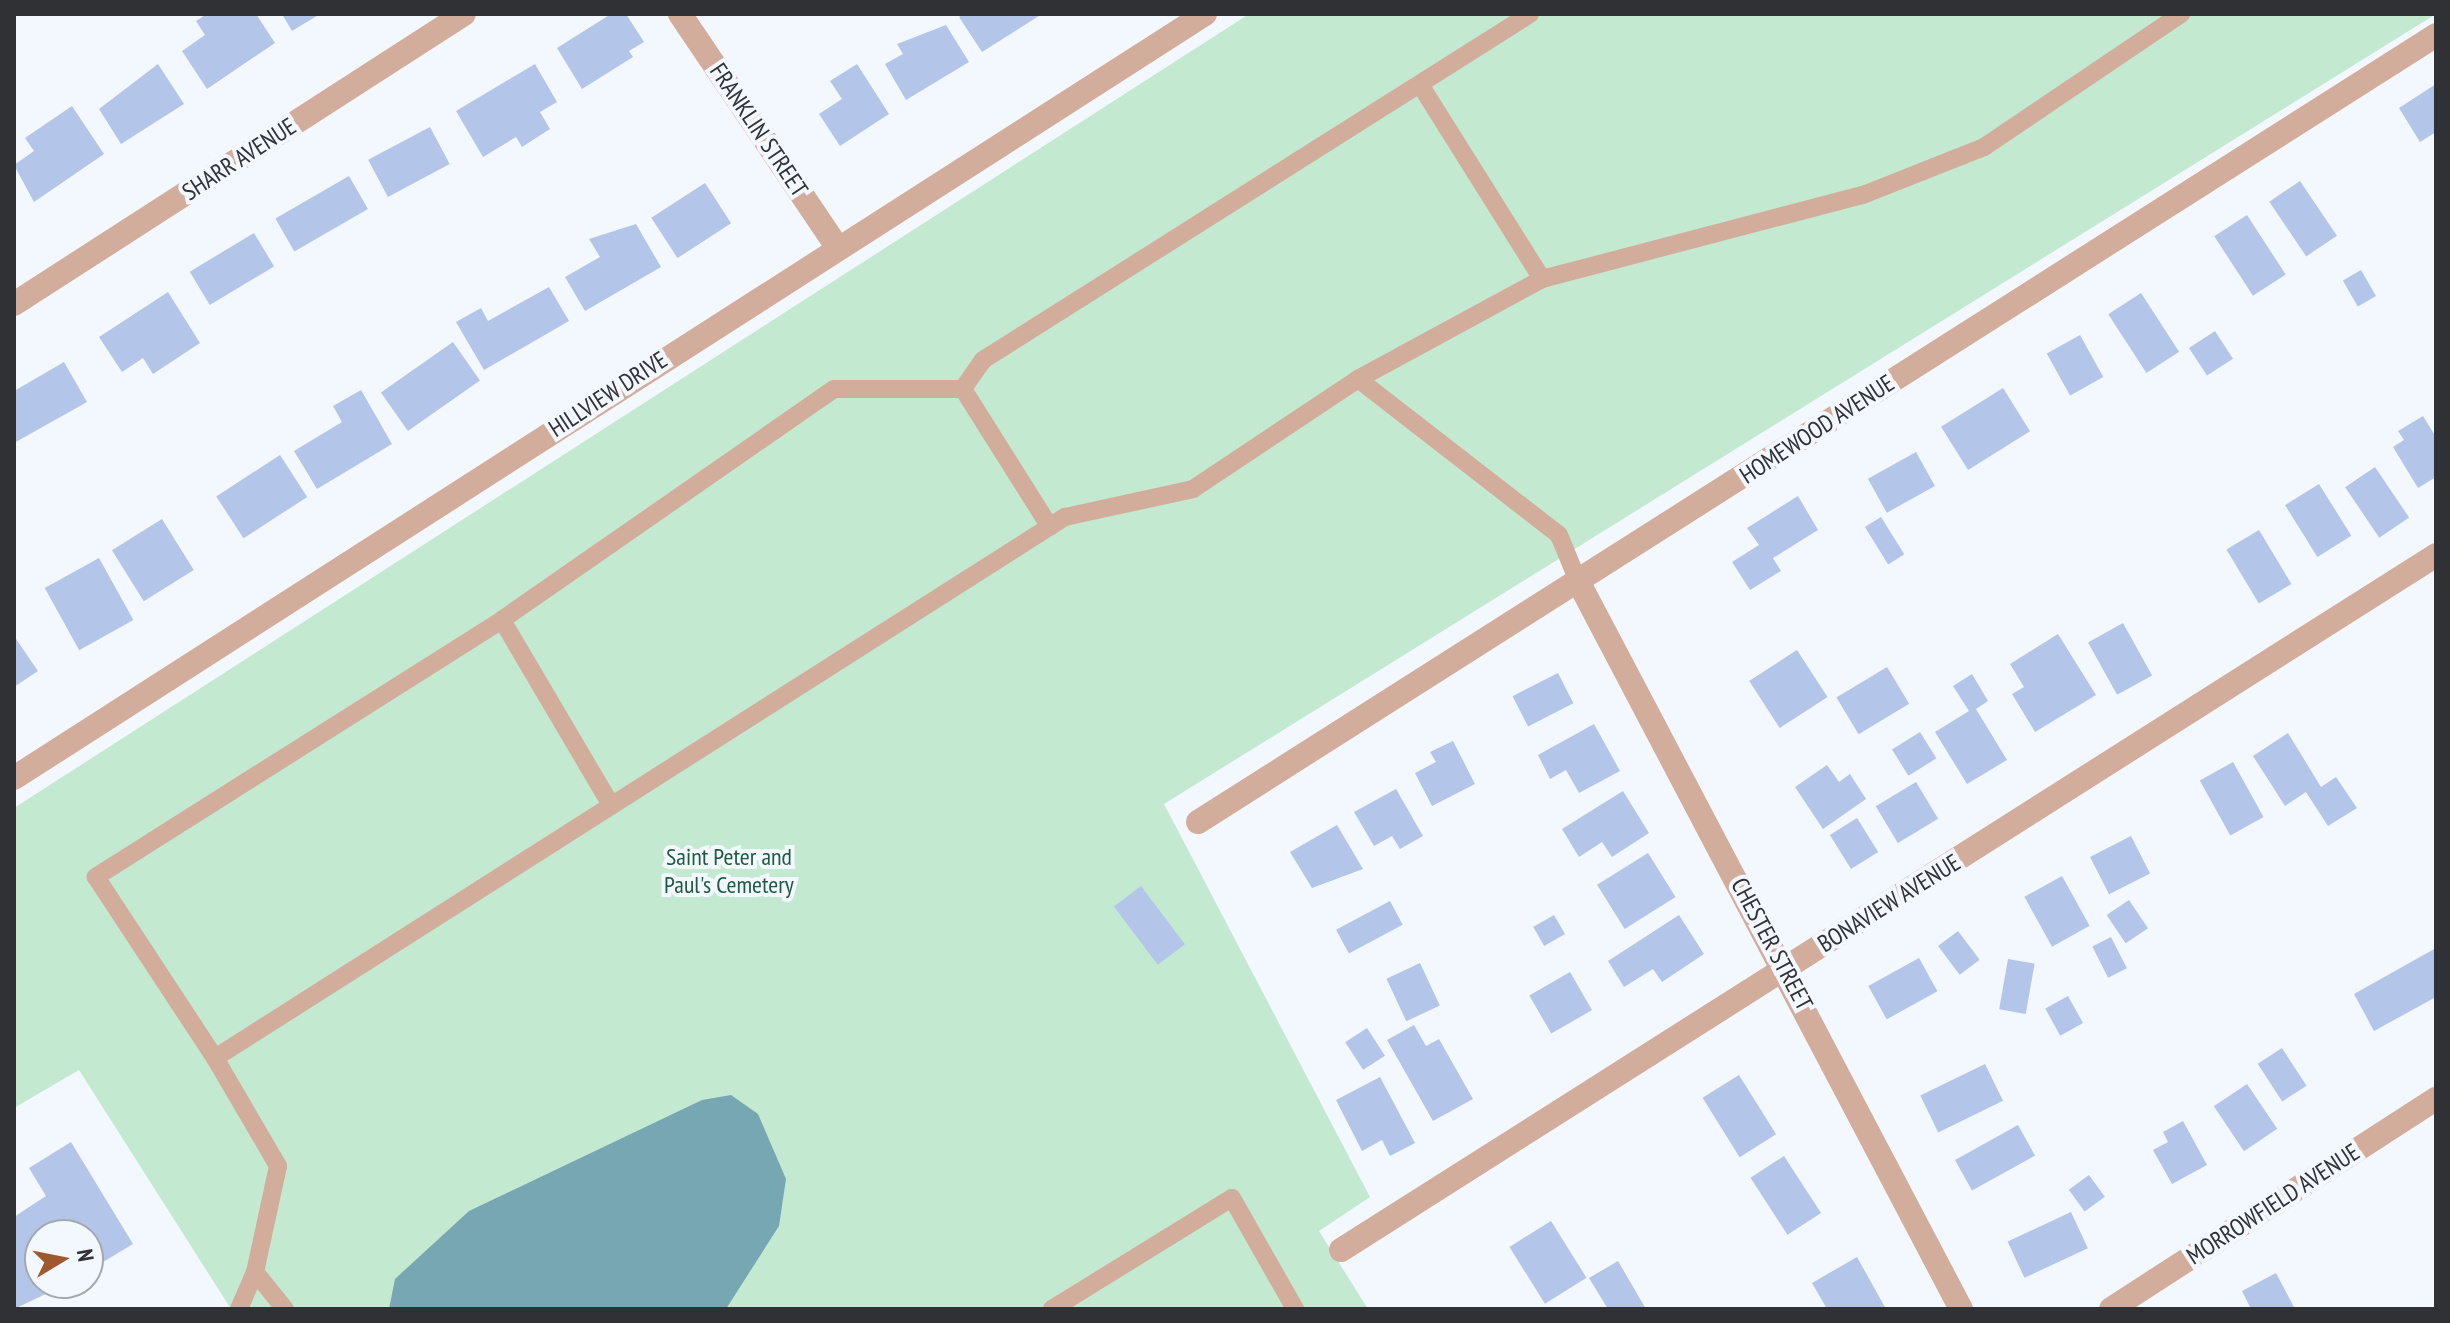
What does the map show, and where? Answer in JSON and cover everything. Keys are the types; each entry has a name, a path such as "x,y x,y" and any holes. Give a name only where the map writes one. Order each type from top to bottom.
{"street":[{"name":"SHARR AVENUE","path":"14,304 464,14"},
{"name":"FRANKLIN STREET","path":"680,14 837,247"},
{"name":"HILLVIEW DRIVE","path":"14,778 837,247 1205,14"},
{"name":"HOMEWOOD AVENUE","path":"1198,822 2436,35"},
{"name":"BONAVIEW AVENUE","path":"1341,1250 2436,555"},
{"name":"CHESTER STREET","path":"1578,581 1785,969 1961,1309"},
{"name":"MORROWFIELD AVENUE","path":"2111,1309 2436,1099"}],"lane":[{"path":"963,389 983,360 1421,86 1530,14"},
{"path":"215,1058 610,803 1065,517 1193,489 1358,379 1542,279 1863,195 1984,147 2181,14"},
{"path":"1421,86 1542,279"},
{"path":"1358,379 1559,535 1578,581"},
{"path":"239,1309 255,1272 278,1166 215,1058 96,877 502,620 834,389 963,389"},
{"path":"963,389 1050,527"},
{"path":"502,620 610,803"},
{"path":"1052,1309 1232,1198 1295,1309"},
{"path":"255,1272 285,1309"}],"green space":[{"name":"Saint Peter and Paul's Cemetery","path":"1249,14 2436,14 1164,804 1370,1197 1319,1231 1368,1309 231,1309 79,1070 14,1108 14,808"}],"water":[{"path":"731,1095 758,1114 786,1179 779,1226 726,1309 389,1309 395,1279 469,1211 702,1100"}],"building":[{"path":"207,14 256,14 275,43 207,89 182,51 205,35 196,21"},
{"path":"282,14 320,14 292,31"},
{"path":"611,14 626,14 644,42 629,51 633,57 582,89 557,48"},
{"path":"963,14 1042,14 982,52 959,17"},
{"path":"946,25 969,62 906,100 885,64 903,54 897,44"},
{"path":"158,64 184,104 121,144 99,109"},
{"path":"535,64 557,102 540,112 550,129 522,147 516,137 483,157 456,111"},
{"path":"857,64 889,114 840,146 819,114 842,99 830,81"},
{"path":"2436,84 2436,132 2420,142 2399,108"},
{"path":"72,106 104,154 34,202 14,165 34,151 25,138"},
{"path":"430,127 450,164 388,197 368,160"},
{"path":"349,176 368,209 294,251 275,218"},
{"path":"2300,181 2337,236 2306,256 2269,202"},
{"path":"705,183 731,223 677,258 651,218"},
{"path":"2247,215 2286,275 2253,296 2214,236"},
{"path":"636,224 661,267 585,311 565,277 600,257 589,239"},
{"path":"254,233 274,266 210,305 190,272"},
{"path":"2361,270 2376,296 2358,306 2343,281"},
{"path":"549,287 569,321 484,370 456,322 481,308 488,321"},
{"path":"168,292 200,343 153,374 143,358 122,372 99,337"},
{"path":"2141,293 2179,352 2146,373 2108,314"},
{"path":"2215,331 2233,359 2207,376 2189,348"},
{"path":"2080,335 2103,377 2070,395 2047,353"},
{"path":"453,342 480,381 408,431 381,392"},
{"path":"64,362 87,402 14,443 14,391"},
{"path":"2003,388 2030,431 1968,470 1941,427"},
{"path":"361,390 392,444 317,489 294,451 342,422 333,406"},
{"path":"2423,416 2436,437 2436,477 2418,488 2393,447 2404,440 2398,431"},
{"path":"1916,452 1935,486 1887,513 1868,479"},
{"path":"280,455 307,497 243,538 216,496"},
{"path":"2375,467 2409,518 2379,538 2345,487"},
{"path":"2319,484 2351,536 2317,557 2285,505"},
{"path":"1798,496 1818,530 1773,558 1781,571 1750,590 1732,562 1759,545 1747,528"},
{"path":"1881,517 1904,554 1888,564 1865,527"},
{"path":"162,519 194,570 144,601 112,550"},
{"path":"2259,530 2291,584 2259,604 2226,550"},
{"path":"99,558 133,620 79,650 45,588"},
{"path":"2123,623 2152,675 2117,695 2088,642"},
{"path":"2058,634 2096,695 2035,732 2012,694 2024,687 2010,664"},
{"path":"14,636 38,671 14,687"},
{"path":"1797,650 1827,697 1780,728 1749,681"},
{"path":"1887,667 1909,704 1859,734 1836,697"},
{"path":"1558,673 1573,703 1528,726 1513,696"},
{"path":"1972,674 1988,701 1976,709 2007,760 1967,784 1935,732 1969,711 1953,686"},
{"path":"1594,724 1620,771 1579,793 1566,770 1550,779 1538,755"},
{"path":"1920,732 1936,758 1908,776 1892,749"},
{"path":"2288,733 2321,787 2336,777 2357,808 2328,826 2306,792 2285,806 2253,756"},
{"path":"1453,741 1475,784 1432,806 1415,773 1436,762 1430,752"},
{"path":"2233,762 2264,817 2230,836 2200,780"},
{"path":"1827,765 1839,782 1850,774 1866,799 1823,829 1795,787"},
{"path":"1916,782 1938,819 1898,843 1876,806"},
{"path":"1396,789 1423,836 1400,849 1392,836 1374,846 1354,812"},
{"path":"1623,791 1649,833 1612,857 1602,842 1579,857 1562,829"},
{"path":"1857,818 1878,852 1851,869 1830,835"},
{"path":"1337,825 1363,869 1312,888 1290,852"},
{"path":"2131,836 2150,873 2109,894 2090,857"},
{"path":"1648,853 1676,897 1625,929 1597,885"},
{"path":"2062,876 2090,926 2052,947 2024,897"},
{"path":"1141,886 1185,944 1158,965 1114,906"},
{"path":"2129,900 2148,928 2126,943 2107,915"},
{"path":"1390,901 1403,925 1349,953 1336,930"},
{"path":"1554,915 1565,934 1544,946 1533,927"},
{"path":"1679,915 1704,954 1662,982 1653,969 1624,987 1608,961"},
{"path":"1958,931 1980,960 1960,975 1938,946"},
{"path":"2111,937 2127,968 2108,978 2092,947"},
{"path":"2436,948 2436,997 2374,1031 2354,994"},
{"path":"1919,958 1937,991 1887,1019 1868,986"},
{"path":"2008,959 2035,964 2026,1014 1999,1009"},
{"path":"1420,963 1440,1006 1406,1021 1386,979"},
{"path":"1570,972 1592,1010 1551,1034 1529,996"},
{"path":"2068,996 2083,1023 2060,1036 2045,1009"},
{"path":"1414,1025 1426,1046 1439,1039 1473,1099 1433,1121 1387,1040"},
{"path":"1367,1028 1385,1056 1363,1070 1345,1042"},
{"path":"2282,1048 2307,1086 2282,1102 2258,1064"},
{"path":"1985,1064 2003,1101 1938,1132 1920,1096"},
{"path":"1739,1075 1776,1134 1740,1157 1703,1098"},
{"path":"1380,1077 1415,1143 1390,1156 1382,1140 1362,1151 1336,1100"},
{"path":"2247,1084 2277,1129 2244,1151 2214,1106"},
{"path":"2183,1121 2207,1165 2172,1184 2153,1150 2168,1142 2163,1132"},
{"path":"2018,1125 2035,1156 1972,1191 1955,1160"},
{"path":"71,1142 133,1244 104,1261 104,1219 24,1219 24,1299 35,1299 14,1309 14,1217 46,1196 29,1168"},
{"path":"1784,1156 1821,1213 1787,1235 1750,1178"},
{"path":"2089,1175 2105,1197 2085,1212 2069,1190"},
{"path":"2071,1212 2088,1248 2024,1278 2008,1242"},
{"path":"1551,1221 1587,1278 1545,1304 1509,1247"},
{"path":"1857,1257 1886,1309 1827,1309 1812,1283"},
{"path":"1618,1261 1646,1309 1608,1309 1589,1278"},
{"path":"2276,1273 2295,1309 2251,1309 2242,1291"}]}
